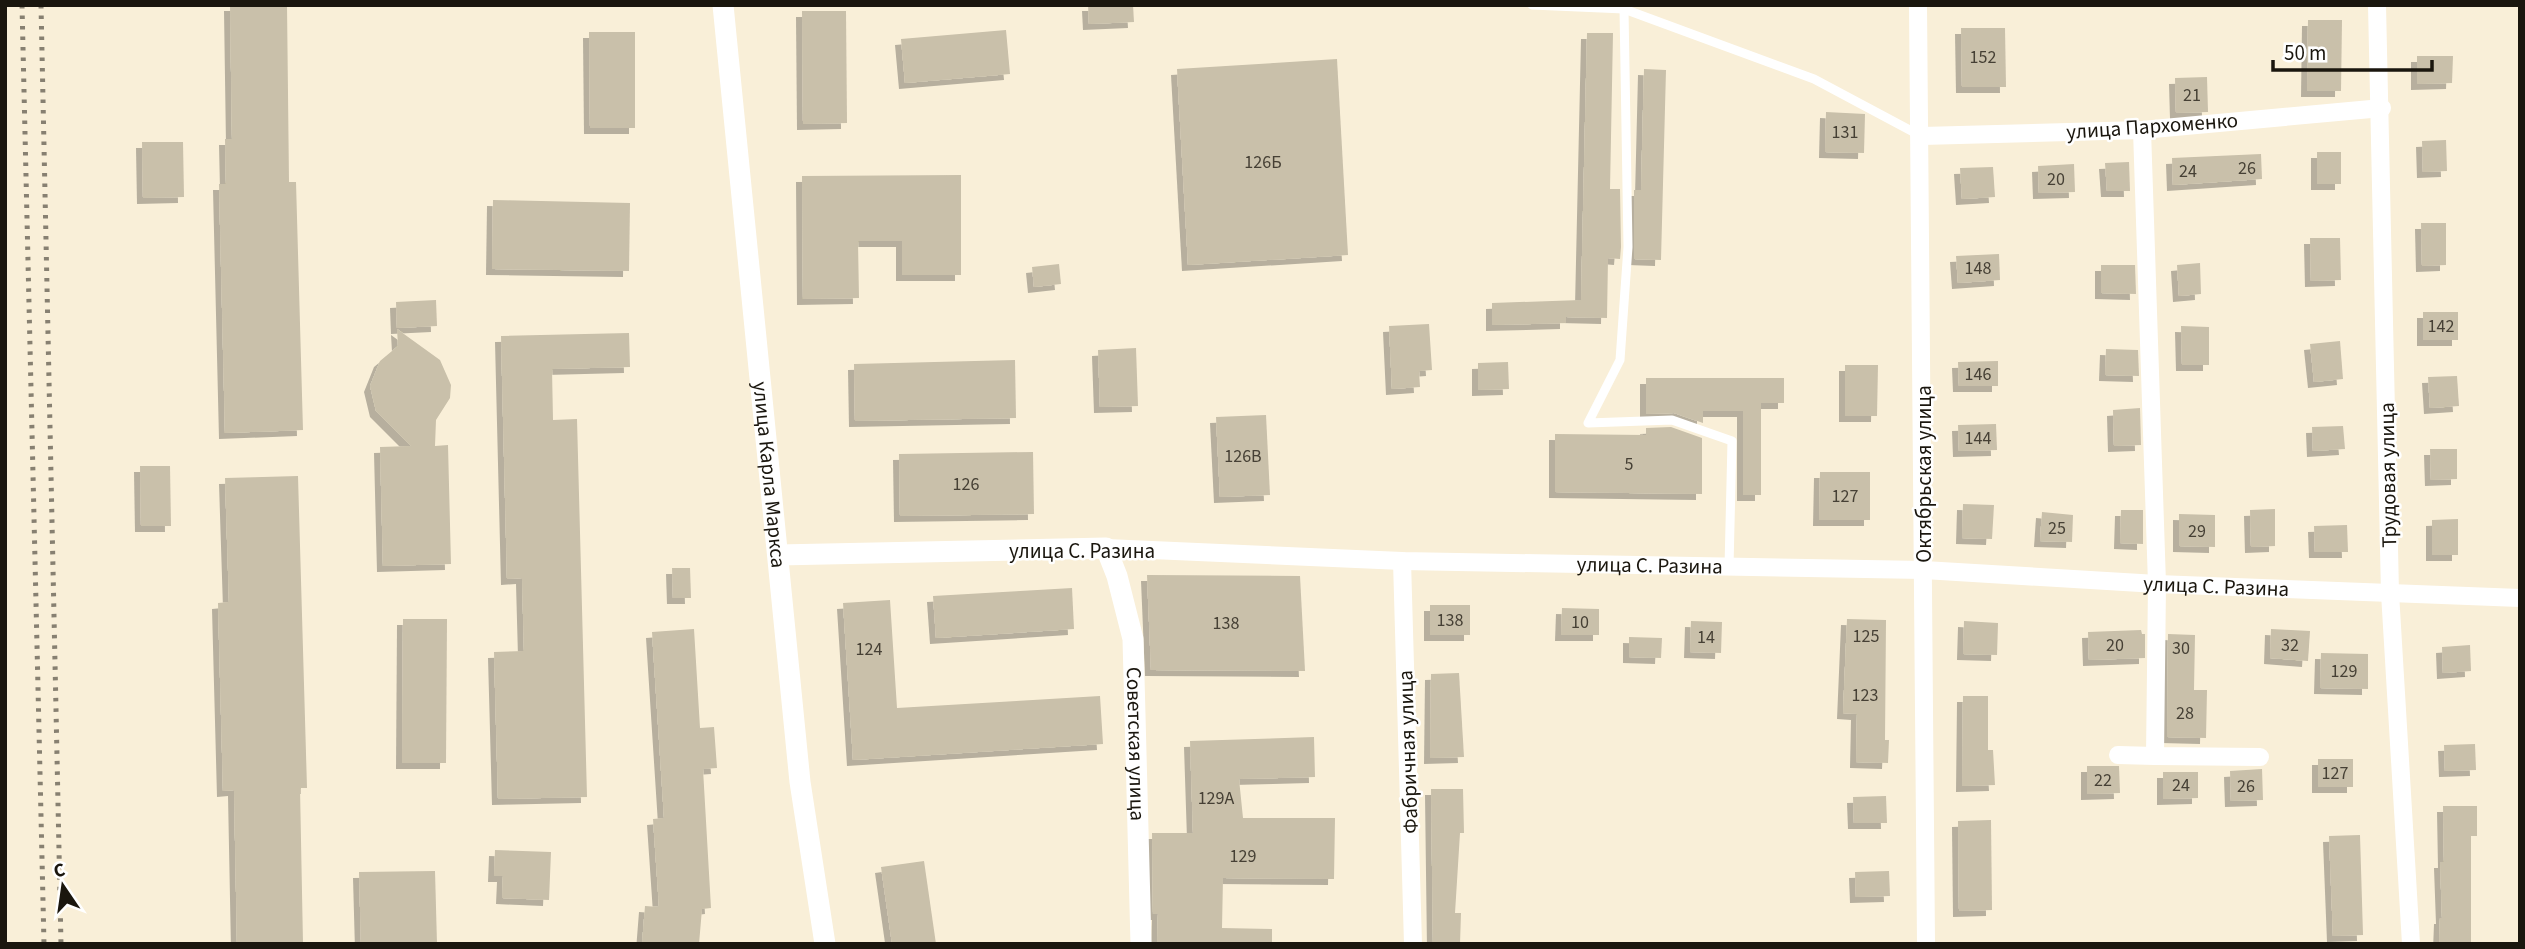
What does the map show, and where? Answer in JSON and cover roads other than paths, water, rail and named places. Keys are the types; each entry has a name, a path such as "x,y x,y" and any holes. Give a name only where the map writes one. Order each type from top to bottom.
{"street":[{"name":"улица Карла Маркса","path":"723,5 800,782 825,944"},
{"name":"Октябрьская улица","path":"1918,5 1922,136 1926,944"},
{"name":"Трудовая улица","path":"2377,5 2382,108 2390,593 2411,944"},
{"name":"улица Пархоменко","path":"1922,136 2142,130 2382,108"},
{"path":"2142,130 2157,584 2155,756"},
{"name":"улица С. Разина","path":"778,555 1106,548 1402,561 1924,570 2157,584 2520,598"},
{"name":"Советская улица","path":"1106,548 1120,586 1133,639 1141,944"},
{"name":"Фабричная улица","path":"1402,561 1413,944"},
{"path":"2118,755 2260,757"}],"lane":[{"path":"1532,5 1624,9 1814,79 1922,136"},
{"path":"1624,9 1628,247 1620,360 1588,423 1672,420 1732,441 1729,567"}],"railway":[{"path":"22,5 44,944"},
{"path":"41,5 61,944"}]}
